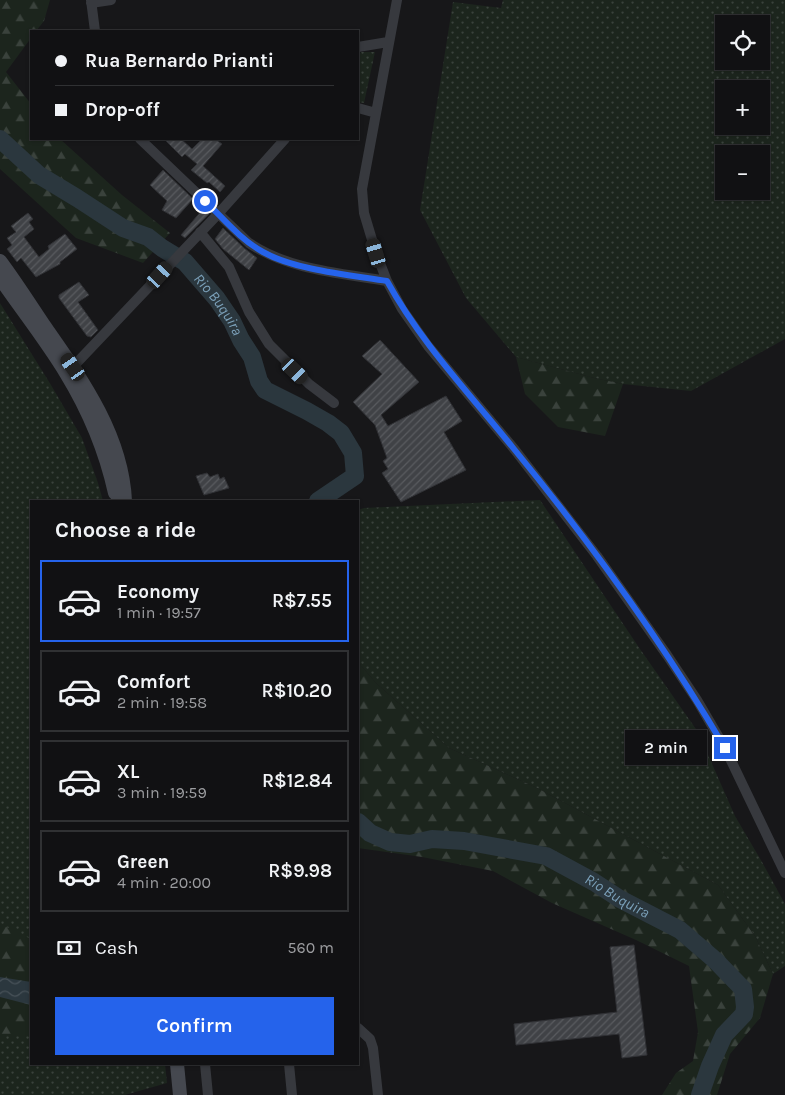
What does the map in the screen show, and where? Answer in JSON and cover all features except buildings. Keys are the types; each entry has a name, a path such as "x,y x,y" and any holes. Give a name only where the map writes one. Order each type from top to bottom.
{"main road":[{"path":"0,261 70,370 106,460 117,500"},
{"path":"0,278 101,414 118,460 124,500"},
{"path":"177,1065 180,1095"}],"street":[{"path":"95,30 91,2 111,0"},
{"path":"398,0 388,42 362,189 364,213 387,281 402,309 428,346 515,450 598,556 697,700 725,748 785,873"},
{"path":"360,49 388,42"},
{"path":"359,108 376,112"},
{"path":"141,140 249,243 271,256 298,265 387,281"},
{"path":"70,370 190,241 218,214 284,140"},
{"path":"200,232 229,267 249,312 269,344 309,384 334,404"},
{"path":"359,1029 370,1039 378,1095"},
{"path":"205,1065 208,1095"},
{"path":"289,1065 292,1095"}],"green space":[{"path":"0,0 50,0 44,21 37,30 30,30 30,39 6,72 30,103 30,140 61,140 122,195 170,233 143,263 76,238 0,169"},
{"path":"503,0 785,0 785,339 691,391 623,384 516,357 466,298 420,210 453,2 501,8"},
{"path":"361,52 375,52 364,103 359,102 359,55"},
{"path":"0,303 82,438 103,500 30,500 30,1065 165,1065 167,1083 125,1095 0,1095"},
{"path":"516,357 623,384 605,436 558,427 525,394"},
{"path":"540,500 698,732 735,816 785,904 785,966 773,974 755,936 718,885 537,788 449,748 376,683 359,663 359,510"},
{"path":"359,663 376,683 449,748 537,788 718,885 755,936 773,974 760,1018 730,1054 717,1095 662,1095 676,1073 693,1061 698,1032 689,966 552,903 493,871 422,857 359,848"},
{"path":"0,924 30,939 30,1035 0,1034"}],"water":[{"path":"0,977 30,982 30,1005 0,997"}],"waterway":[{"name":"Rio Buquira","path":"0,139 39,175 123,228 148,237 185,262 217,299 232,321 252,357 259,381 265,390 307,411 341,433 353,453 355,476 319,500"},
{"name":"Rio Buquira","path":"359,823 370,833 390,842 410,844 432,839 464,841 546,856 594,882 620,899 680,930 715,960 743,989 744,1014 724,1035 700,1095"}],"route":[{"path":"205,201 249,243 278,259 317,269 387,281 402,309 428,346 515,450 598,556 697,700 725,748"}]}
